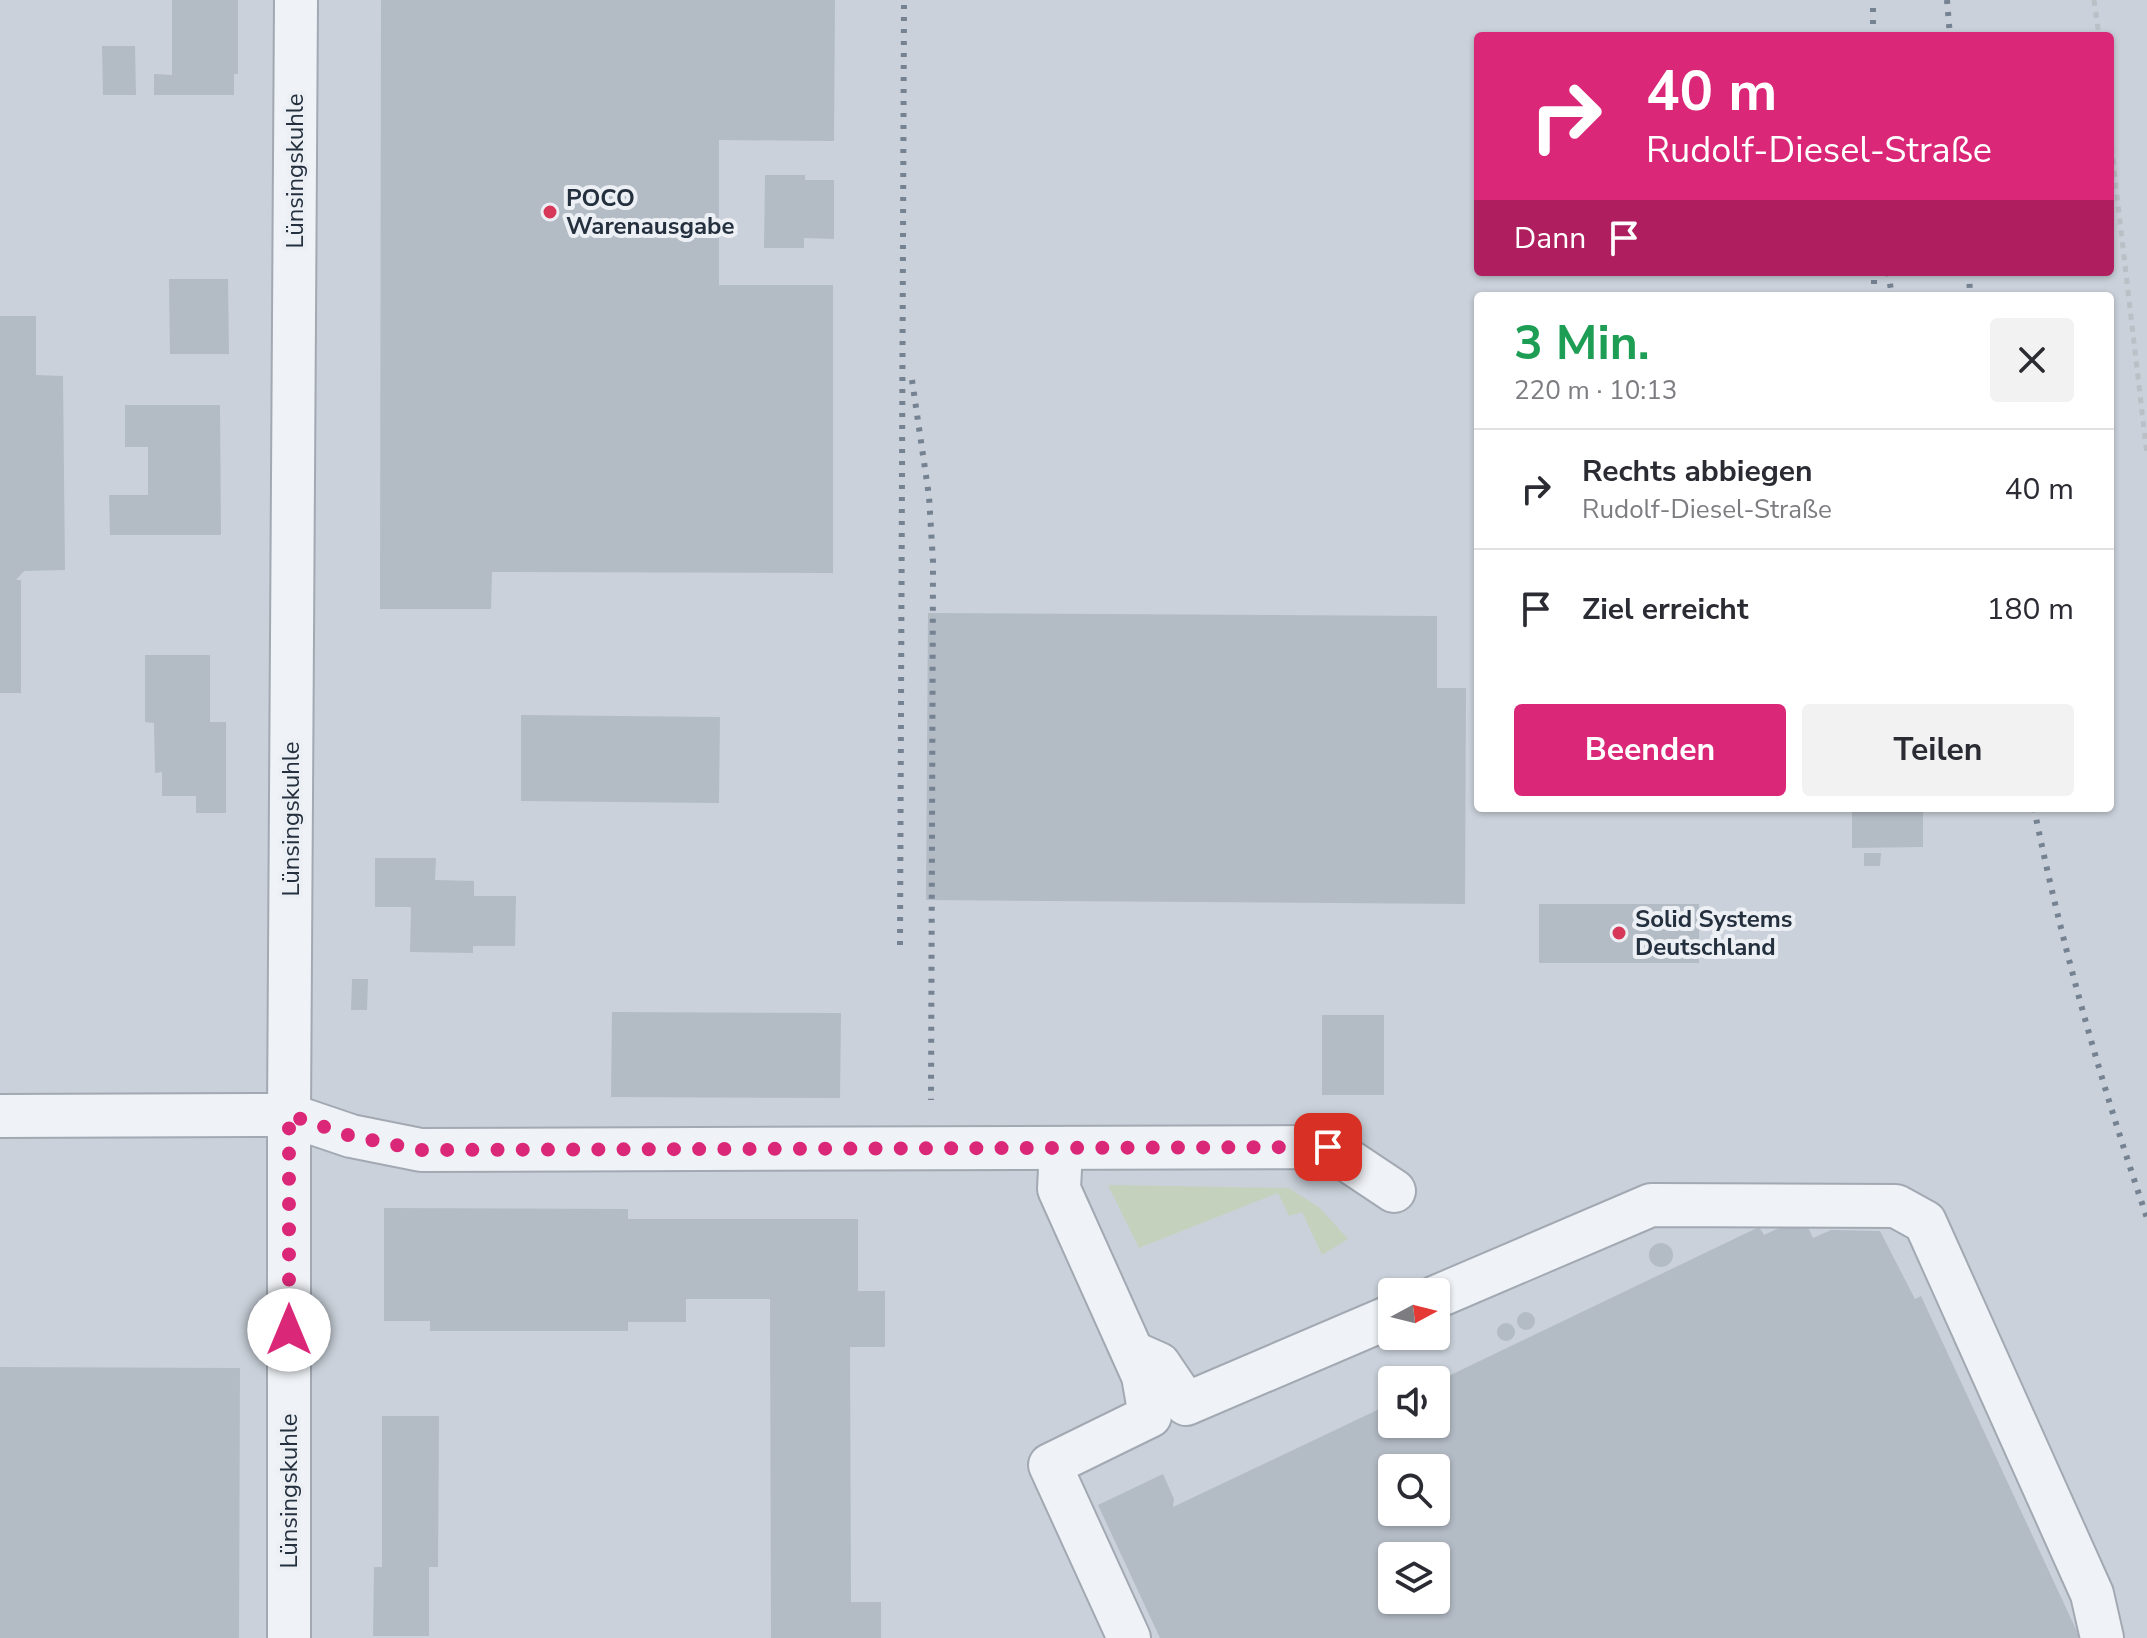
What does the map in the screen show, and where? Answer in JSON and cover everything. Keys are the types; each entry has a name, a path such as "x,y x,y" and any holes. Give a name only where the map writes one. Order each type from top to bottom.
{"street":[{"name":"Lünsingskuhle","path":"289,1638 296,0"},
{"path":"0,1116 289,1115 351,1136 421,1150 1328,1147 1394,1191"},
{"path":"1061,1149 1059,1189 1143,1376 1150,1416 1050,1465 1129,1638"},
{"path":"1450,1291 1651,1205 1896,1206 1925,1222 2092,1594 2102,1638"},
{"path":"1132,1353 1159,1364 1186,1404 1378,1322"}],"path":[{"path":"2094,0 2098,32"},
{"path":"2114,170 2147,455"}],"shaded area":[{"path":"0,0 2147,0 2147,1638 0,1638"}],"green space":[{"path":"1108,1185 1289,1188 1320,1208 1348,1239 1322,1255 1302,1212 1289,1216 1278,1193 1139,1248"}],"building":[{"path":"172,0 238,0 238,74 234,74 234,95 154,95 154,74 172,75"},
{"path":"381,0 835,0 834,141 719,140 719,285 833,285 833,573 492,572 491,609 380,609"},
{"path":"102,46 135,46 136,95 103,95"},
{"path":"765,175 805,175 805,180 834,180 834,239 804,238 804,248 764,248"},
{"path":"169,279 228,279 229,354 170,354"},
{"path":"0,316 36,316 36,375 63,376 65,570 24,571 16,580 21,580 21,693 0,693"},
{"path":"125,405 220,405 221,535 110,535 109,495 148,495 148,447 125,447"},
{"path":"928,613 1437,616 1437,688 1466,688 1465,904 926,900"},
{"path":"145,655 210,655 210,722 226,722 226,813 196,813 196,796 162,796 162,772 155,773 154,723 145,722"},
{"path":"521,715 720,717 719,803 521,801"},
{"path":"1852,812 1923,812 1923,847 1852,848"},
{"path":"1864,853 1881,853 1880,866 1864,866"},
{"path":"375,858 436,858 435,880 474,881 474,896 516,896 515,946 473,946 473,953 410,952 411,907 375,907"},
{"name":"Solid Systems Deutschland","path":"1539,904 1699,904 1699,963 1539,963"},
{"path":"352,979 368,979 367,1010 351,1010"},
{"path":"612,1012 841,1013 840,1098 611,1097"},
{"path":"1322,1015 1384,1015 1384,1095 1322,1095"},
{"path":"384,1208 628,1209 628,1219 858,1219 858,1291 885,1291 885,1347 850,1347 851,1602 881,1602 881,1638 771,1638 770,1299 686,1299 686,1322 628,1322 628,1331 430,1331 430,1321 384,1321"},
{"path":"1803,1217 1813,1238 1831,1230 1880,1231 1915,1299 1921,1296 2080,1638 1160,1638 1098,1505 1163,1474 1174,1499 1173,1507 1378,1410 1378,1438 1450,1438 1450,1375 1759,1227 1764,1235"},
{"path":"1661,1243 1669,1247 1673,1255 1669,1263 1661,1267 1653,1263 1649,1255 1653,1247"},
{"path":"1526,1312 1535,1321 1526,1330 1517,1321"},
{"path":"1506,1323 1515,1332 1506,1341 1497,1332"},
{"path":"0,1367 240,1368 239,1638 0,1638"},
{"path":"382,1416 439,1416 438,1567 429,1567 429,1636 373,1636 374,1567 382,1567"}],"railway":[{"path":"900,945 904,0"},
{"path":"1873,0 1873,32"},
{"path":"1947,0 1950,32"},
{"path":"1874,276 1874,292"},
{"path":"1889,276 1891,292"},
{"path":"1969,276 1970,292"},
{"path":"912,380 929,496 933,562 931,1100"},
{"path":"2035,812 2084,1014 2147,1218"}],"place":[{"name":"POCO Warenausgabe","path":"550,212"},
{"name":"Solid Systems Deutschland","path":"1619,933"}],"route":[{"path":"289,1330 289,1115 351,1136 421,1150 1328,1147"}]}
